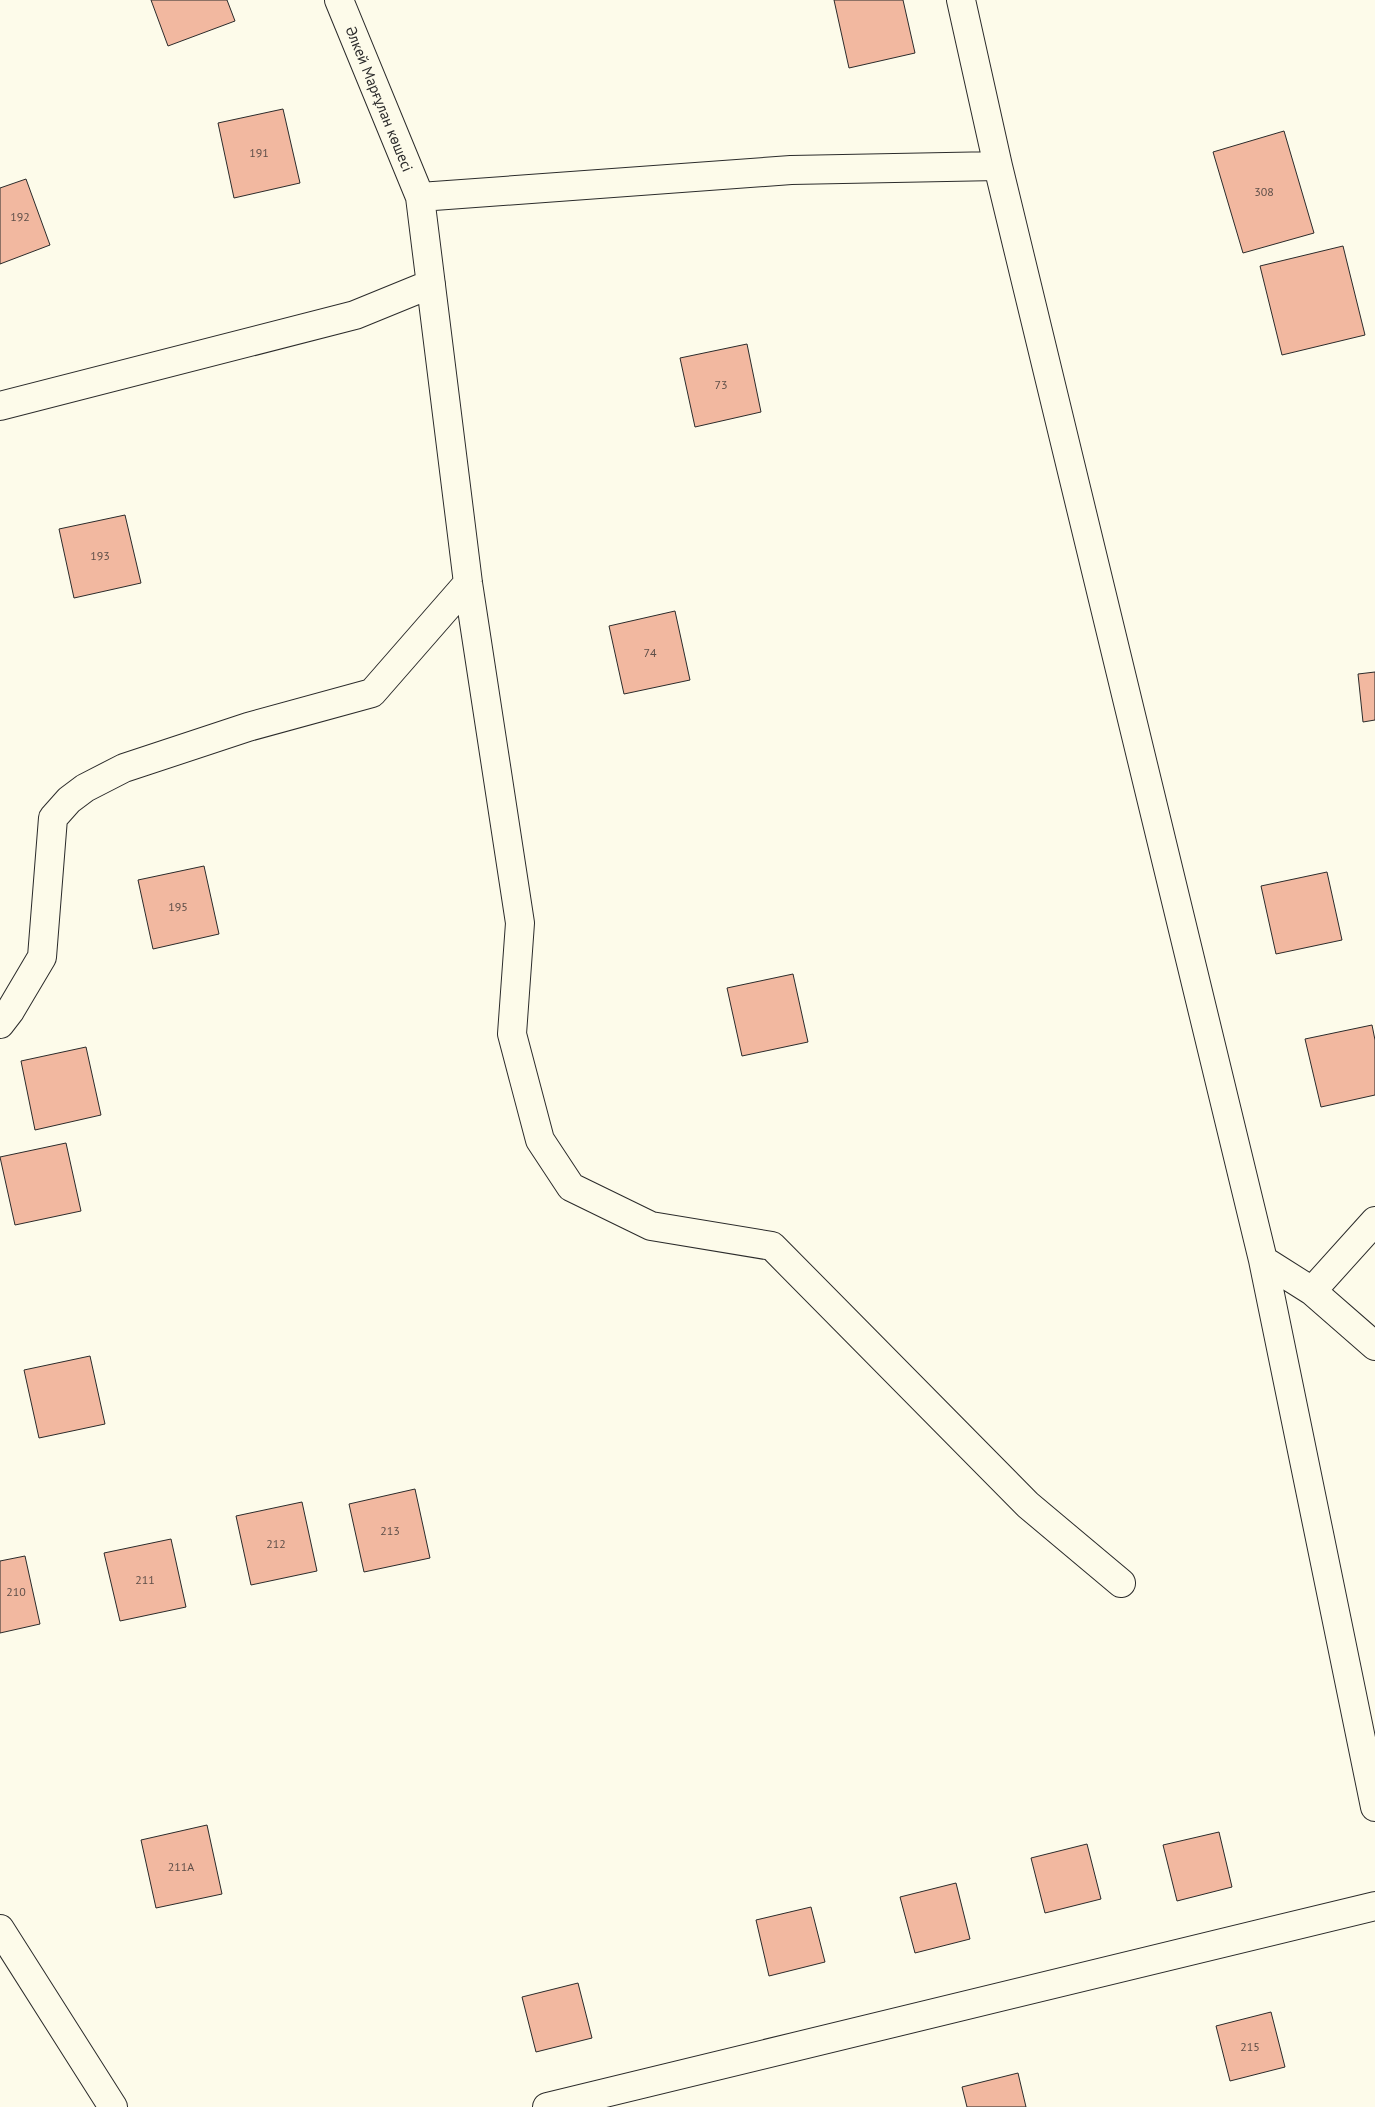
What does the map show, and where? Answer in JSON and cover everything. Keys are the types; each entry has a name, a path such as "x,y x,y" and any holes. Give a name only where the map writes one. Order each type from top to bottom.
{"lane":[{"name":"Әлкей Марғұлан көшесі","path":"339,0 420,198 468,582 520,923 512,1034 540,1140 571,1187 651,1226 772,1246 1028,1506 1121,1583"},
{"path":"961,0 998,166 1263,1260 1375,1807"},
{"path":"420,198 791,170 998,166"},
{"path":"0,406 355,315 431,284"},
{"path":"0,1024 10,1011 42,957 53,818 69,800 85,788 124,768 248,727 372,692 468,582"},
{"path":"1312,1291 1375,1221"},
{"path":"1263,1260 1312,1291 1375,1346"},
{"path":"547,2107 1375,1906"},
{"path":"0,1929 114,2107"}],"building":[{"path":"151,0 227,0 235,21 168,46"},
{"path":"834,0 903,0 915,53 849,68"},
{"path":"283,109 300,183 234,198 218,123"},
{"path":"1284,131 1314,233 1243,253 1213,152"},
{"path":"26,179 50,245 0,264 0,188"},
{"path":"1343,246 1365,335 1282,355 1260,266"},
{"path":"747,344 761,412 695,427 680,358"},
{"path":"125,515 141,583 74,598 59,529"},
{"path":"675,611 690,680 624,694 609,626"},
{"path":"1375,672 1375,720 1363,722 1358,674"},
{"path":"204,866 219,934 153,949 138,880"},
{"path":"1327,872 1342,940 1276,954 1261,886"},
{"path":"793,974 808,1042 742,1056 727,988"},
{"path":"1372,1025 1375,1040 1375,1095 1321,1107 1305,1039"},
{"path":"86,1047 101,1115 35,1130 21,1061"},
{"path":"66,1143 81,1211 15,1225 0,1157"},
{"path":"90,1356 105,1424 39,1438 24,1370"},
{"path":"415,1489 430,1558 364,1572 349,1504"},
{"path":"302,1502 317,1571 251,1585 236,1516"},
{"path":"171,1539 186,1607 120,1621 104,1553"},
{"path":"25,1556 40,1624 0,1633 0,1561"},
{"path":"207,1825 222,1894 156,1908 141,1840"},
{"path":"1219,1832 1232,1887 1177,1901 1163,1845"},
{"path":"1087,1844 1101,1899 1045,1913 1031,1858"},
{"path":"956,1883 970,1939 915,1953 900,1897"},
{"path":"811,1907 825,1962 769,1976 756,1920"},
{"path":"578,1983 592,2038 536,2052 522,1997"},
{"path":"1271,2012 1285,2067 1230,2081 1216,2026"},
{"path":"1018,2073 1026,2107 967,2107 962,2087"}]}
